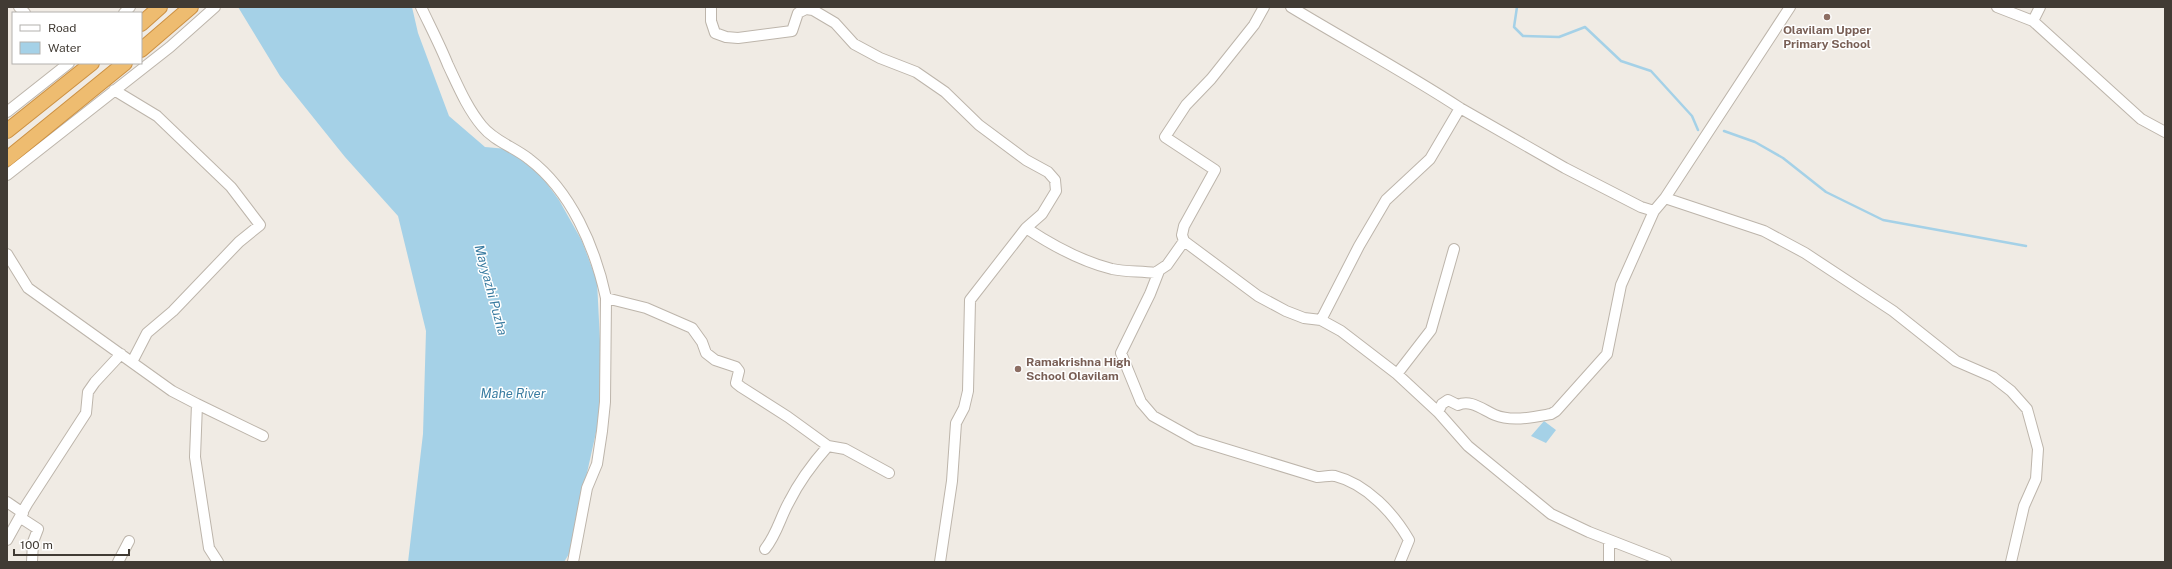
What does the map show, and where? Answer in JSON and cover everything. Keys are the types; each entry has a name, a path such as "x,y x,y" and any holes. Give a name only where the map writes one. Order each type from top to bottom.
{"highway":[{"path":"143,22 160,7"},
{"path":"142,49 191,7"},
{"path":"7,159 124,64"},
{"path":"7,123 51,85 88,66"},
{"path":"7,131 88,66"},
{"path":"7,168 76,116 102,82"}],"street":[{"path":"7,175 170,47 216,7"},
{"path":"421,7 467,105 482,127 494,137 529,158 550,177 572,206 602,281 606,298 605,402 597,464 587,488 573,562"},
{"path":"711,7 711,21 715,34 738,38 792,31 798,13 806,9 813,10 835,23 854,44 880,58 916,72 945,92 979,125 1026,160 1048,172 1055,180 1056,191 1042,214 1026,228 970,300 968,391 964,408 956,423 952,481 940,562"},
{"path":"1264,7 1254,25 1211,79 1186,105 1165,137 1215,170 1184,226 1182,235 1184,241 1258,296 1286,311 1304,318 1320,320 1341,331 1397,374 1438,412 1468,446 1551,514 1610,540 1666,562"},
{"path":"1292,7 1460,108 1565,168 1598,183 1620,197 1654,211"},
{"path":"1438,412 1442,404 1448,400 1456,405 1464,402 1470,403 1496,416 1511,419 1551,414 1556,411 1607,354 1621,285 1654,211 1665,198 1790,7"},
{"path":"1997,7 2033,21 2141,119 2165,132"},
{"path":"2033,21 2040,7"},
{"path":"7,112 68,64"},
{"path":"114,90 157,116 231,187 260,224 239,242 173,311 147,333 132,362"},
{"path":"1320,320 1359,246 1386,200 1430,159 1460,108"},
{"path":"1665,198 1764,231 1805,253 1893,311 1956,361 1993,377 2011,390 2027,409 2038,449 2036,479 2024,506 2011,562"},
{"path":"1026,228 1050,244 1092,263 1113,269 1155,273 1167,265 1184,241"},
{"path":"1397,374 1431,330 1454,249"},
{"path":"7,254 28,288 172,391 263,436"},
{"path":"1159,270 1150,294 1121,353 1141,402 1153,416 1196,440 1317,477 1334,476 1351,482 1369,494 1399,523 1409,540 1400,562"},
{"path":"606,298 646,308 692,328 702,342 706,353 715,360 736,367 739,371 736,383 740,387 788,417 828,446 845,449 889,473"},
{"path":"7,540 86,413 88,392 91,387 121,354"},
{"path":"197,404 195,457 209,548 218,562"},
{"path":"765,549 772,540 789,500 806,474 828,446"},
{"path":"7,502 38,529 33,542 32,562"},
{"path":"1609,562 1610,540"},
{"path":"118,562 129,541"}],"water":[{"name":"Mahe River","path":"238,7 412,7 418,33 449,116 485,147 507,149 531,162 559,200 582,241 597,281 603,401 569,554 564,562 408,562 423,434 426,331 398,216 345,157 280,76"},
{"path":"1544,421 1556,430 1546,443 1531,436"}],"waterway":[{"path":"1517,7 1514,27 1523,36 1559,37 1585,27 1621,61 1651,71 1692,116 1698,130"},
{"path":"1724,131 1755,142 1783,158 1826,192 1883,220 2026,246"}],"place":[{"name":"Olavilam Upper Primary School","path":"1827,17"},
{"name":"Ramakrishna High School Olavilam","path":"1018,369"}],"water label":[{"name":"Mayyazhi Puzha","path":"491,290"}]}
